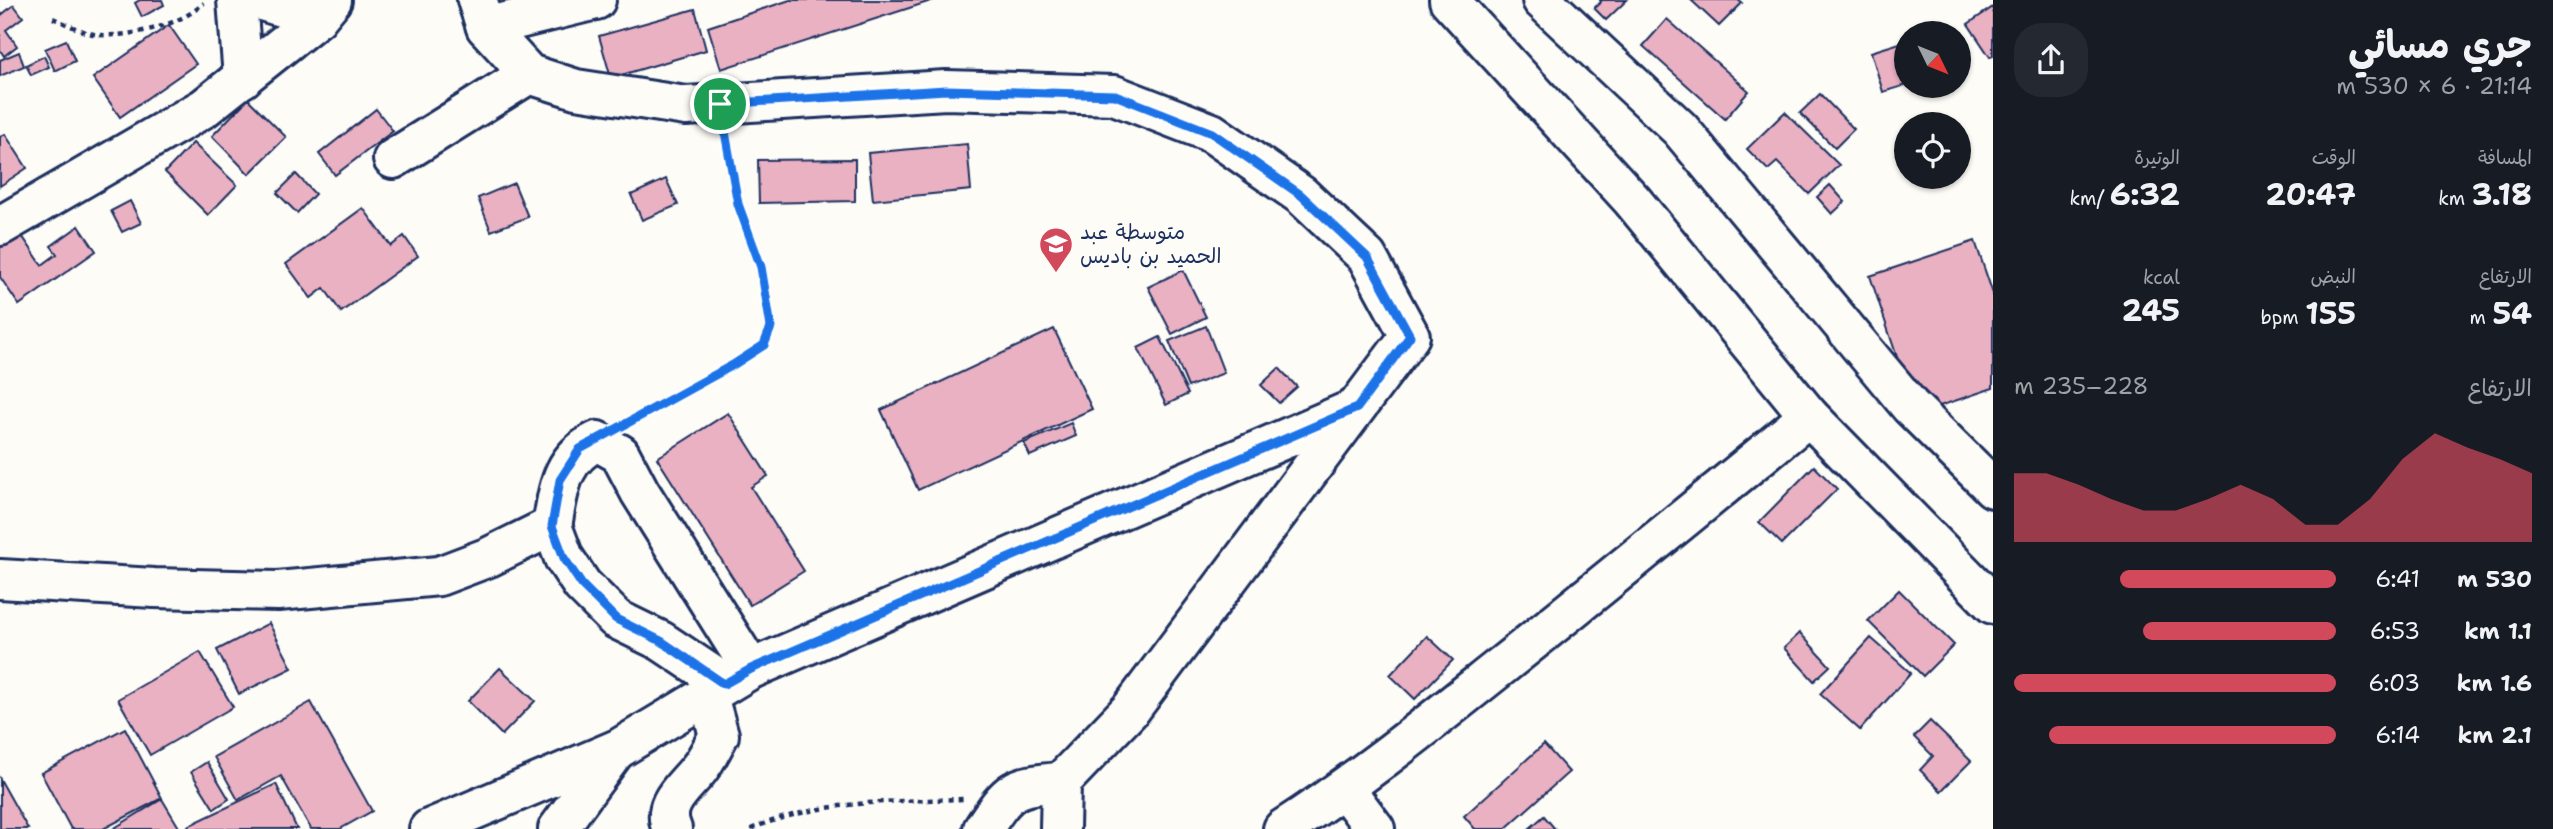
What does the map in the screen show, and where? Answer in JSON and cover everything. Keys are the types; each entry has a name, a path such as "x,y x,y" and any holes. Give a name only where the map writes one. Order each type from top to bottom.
{"street":[{"path":"237,0 243,78"},
{"path":"259,0 325,9"},
{"path":"482,14 596,0"},
{"path":"1448,0 1632,200 1809,416 1993,604"},
{"path":"1542,0 1680,129 1910,406 1993,488"},
{"path":"0,226 204,108 325,9"},
{"path":"482,14 529,74 576,89 686,106 946,90 1115,95 1212,133 1301,195 1367,257 1410,336 1131,709 1061,782 1026,785 993,813"},
{"path":"393,159 529,74"},
{"path":"429,829 618,749 728,682 1357,408"},
{"path":"1283,829 1345,789 1576,607 1809,416"},
{"path":"672,829 668,820 673,798 701,766 719,735 728,682 620,454 597,441 580,449 560,480 552,526 564,558 582,585 616,619 661,641 728,682"},
{"path":"0,579 153,588 291,590 439,576 489,557 552,526"},
{"path":"558,829 618,749"},
{"path":"1060,829 1061,782"},
{"path":"1345,789 1375,829"}],"path":[{"path":"53,18 98,36 145,32 197,10 208,0"},
{"path":"597,441 764,345 771,327 761,267 738,204 720,104"},
{"path":"751,829 779,817 863,803 993,813"}],"building":[{"path":"140,0 162,0 164,5 142,17 135,3"},
{"path":"790,0 934,0 721,69 708,27"},
{"path":"1600,0 1627,0 1606,20 1594,8"},
{"path":"1691,0 1738,0 1742,3 1719,26"},
{"path":"14,5 23,17 6,30 17,46 4,56 0,50 0,16"},
{"path":"1993,7 1993,56 1990,57 1971,28 1971,22"},
{"path":"695,9 706,50 611,78 599,36"},
{"path":"1667,19 1749,91 1725,119 1643,46"},
{"path":"169,25 196,64 120,117 93,78"},
{"path":"66,40 75,61 55,71 45,49"},
{"path":"1894,45 1894,89 1883,92 1871,52"},
{"path":"19,52 24,66 0,76 0,60"},
{"path":"44,56 49,67 31,75 26,65"},
{"path":"1820,94 1854,129 1835,148 1800,113"},
{"path":"248,99 286,137 249,174 212,136"},
{"path":"376,109 393,131 335,175 319,154"},
{"path":"1785,112 1839,165 1809,194 1777,162 1768,170 1747,149"},
{"path":"5,134 27,168 0,186 0,137"},
{"path":"193,143 237,185 208,215 165,172"},
{"path":"967,144 971,190 873,200 868,153"},
{"path":"855,159 855,201 759,203 758,160"},
{"path":"296,174 315,194 297,213 277,193"},
{"path":"666,179 678,205 642,220 631,195"},
{"path":"514,183 528,217 491,231 478,198"},
{"path":"1830,185 1845,202 1832,214 1817,197"},
{"path":"130,201 141,223 122,232 111,211"},
{"path":"363,208 391,246 404,236 418,256 341,312 324,288 311,298 286,264"},
{"path":"79,226 96,251 19,305 0,277 0,247 20,233 42,265 57,254 51,246"},
{"path":"1975,241 1993,294 1993,388 1916,414 1870,276"},
{"path":"1183,270 1206,317 1172,334 1148,287"},
{"path":"1206,326 1224,373 1188,387 1169,341"},
{"path":"1054,329 1092,409 918,490 881,410"},
{"path":"1160,337 1188,394 1166,405 1138,348"},
{"path":"1279,368 1297,387 1279,403 1261,385"},
{"path":"728,413 768,476 751,487 804,571 750,605 657,458"},
{"path":"1071,423 1076,436 1030,456 1024,443"},
{"path":"1814,466 1837,489 1782,544 1759,522"},
{"path":"1899,590 1954,645 1923,676 1868,621"},
{"path":"269,623 292,668 239,694 217,650"},
{"path":"1800,633 1830,666 1814,681 1784,648"},
{"path":"1427,636 1453,660 1415,699 1390,675"},
{"path":"1871,638 1911,673 1860,730 1820,694"},
{"path":"200,652 233,707 150,755 118,699"},
{"path":"500,668 535,701 502,735 468,701"},
{"path":"311,702 372,811 340,829 311,829 281,776 238,800 214,757"},
{"path":"1930,721 1971,761 1941,791 1920,770 1933,756 1914,737"},
{"path":"125,728 162,798 103,829 71,829 41,773"},
{"path":"1544,744 1569,772 1505,829 1475,829 1464,816"},
{"path":"207,762 229,799 214,809 191,772"},
{"path":"0,779 28,829 0,829"},
{"path":"276,784 297,829 189,829 188,826"},
{"path":"162,799 180,829 113,829"},
{"path":"1544,816 1555,829 1529,829"}],"place":[{"name":"متوسطة عبد الحميد بن باديس","path":"1056,274"}],"route":[{"path":"946,90 1115,95 1212,133 1301,195 1367,257 1410,336 1357,408 751,669 724,684 661,641 616,619 582,585 564,558 552,526 560,480 580,449 733,365 764,345 771,327 761,267 738,204 720,104 946,90"}]}
